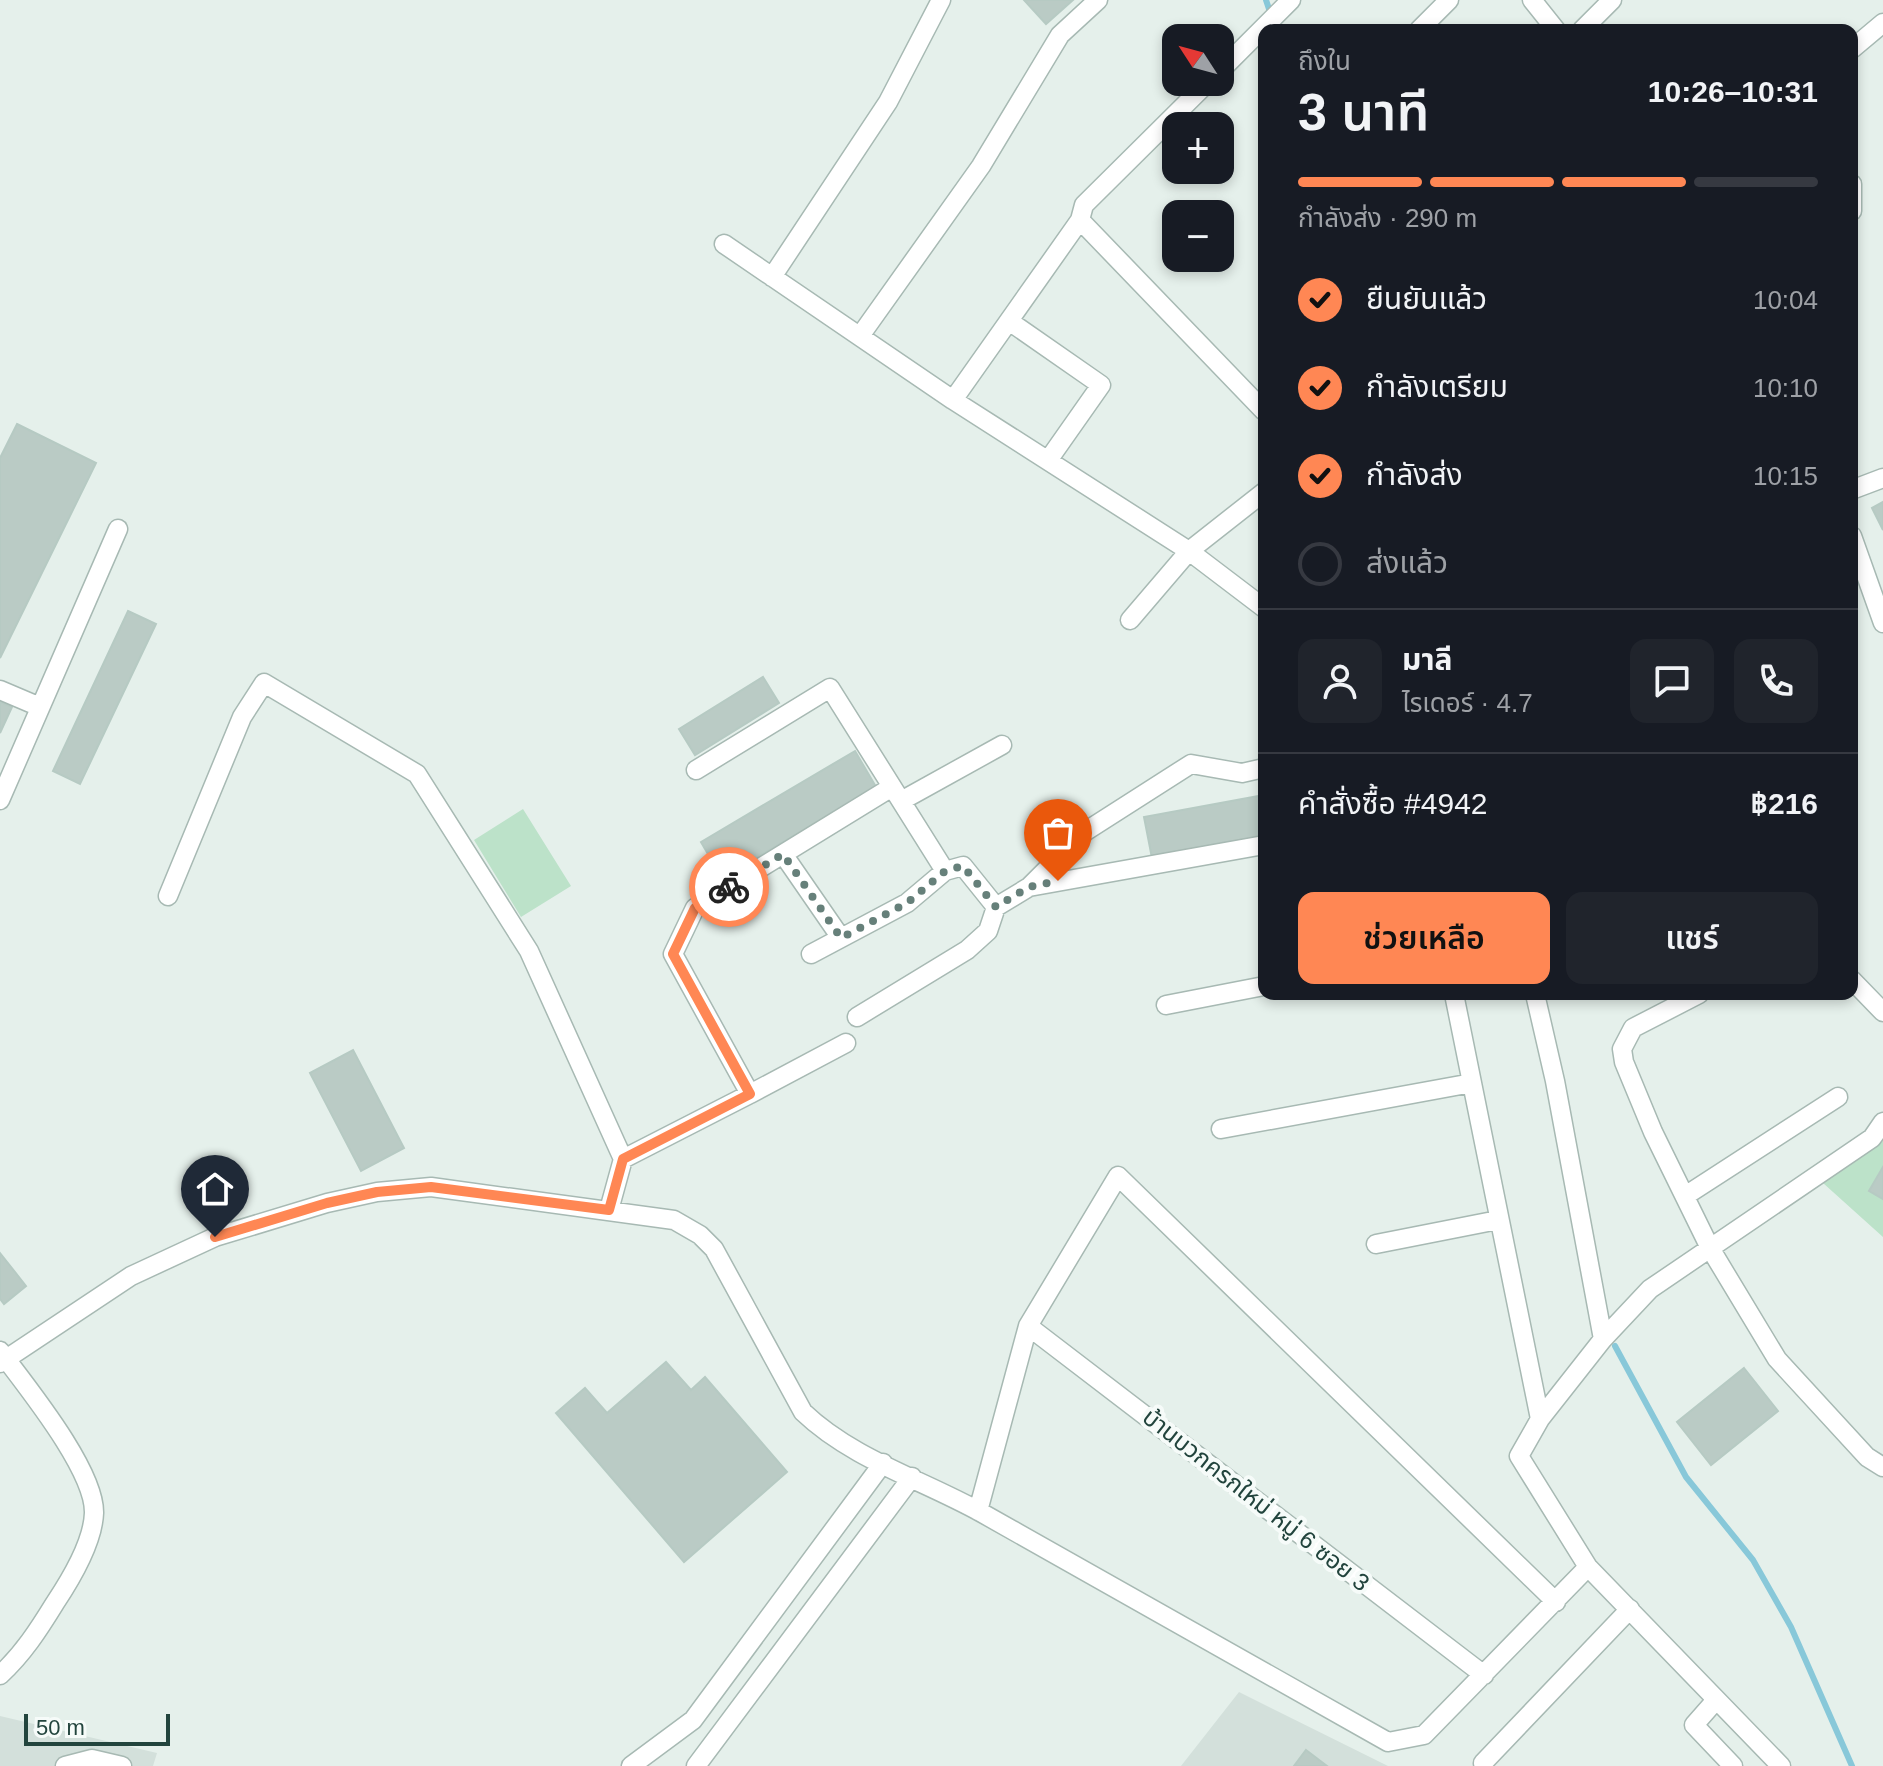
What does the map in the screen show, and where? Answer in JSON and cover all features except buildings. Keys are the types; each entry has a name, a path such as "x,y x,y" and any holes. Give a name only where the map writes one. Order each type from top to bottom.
{"street":[{"path":"772,277 888,102 941,0"},
{"path":"860,336 981,166 1060,35 1098,0"},
{"path":"1425,24 1449,0"},
{"path":"1532,0 1551,24"},
{"path":"1588,24 1612,0"},
{"path":"1268,24 1285,7"},
{"path":"1858,44 1883,23"},
{"path":"1234,57 1258,33"},
{"path":"953,400 1080,220 1084,205 1194,96"},
{"path":"1080,220 1258,405"},
{"path":"724,244 953,400 1189,551 1258,603"},
{"path":"1009,321 1101,385 1049,459"},
{"path":"1858,486 1883,478"},
{"path":"1130,620 1189,551 1258,497"},
{"path":"0,800 118,529"},
{"path":"1858,553 1883,623"},
{"path":"168,896 242,717 264,683 417,774 529,951 623,1159 609,1210"},
{"path":"696,770 830,688 945,871"},
{"path":"0,690 40,707"},
{"path":"750,1094 673,954 695,908 783,854 897,794 1002,745"},
{"path":"857,1017 967,950 988,931 996,907 1029,887 1083,833 1191,764 1242,773 1258,769"},
{"path":"1029,887 1258,846"},
{"path":"783,854 841,938"},
{"path":"811,954 907,903 945,871 963,866 996,907"},
{"path":"1858,986 1883,1012"},
{"path":"1166,1005 1258,987"},
{"path":"1455,1000 1540,1419"},
{"path":"1536,1000 1555,1081 1603,1339"},
{"path":"1687,1000 1633,1028 1622,1049 1624,1062 1653,1132 1710,1248 1777,1359 1867,1457 1883,1467"},
{"path":"623,1159 846,1043"},
{"path":"1221,1129 1472,1083"},
{"path":"1685,1196 1838,1097"},
{"path":"1776,1764 1588,1567 1519,1456 1540,1419 1603,1339 1650,1289 1872,1138 1883,1122"},
{"path":"978,1511 1028,1326 1118,1176 1556,1602"},
{"path":"0,1675 31,1642 66,1585 86,1542 94,1514 83,1472 2,1358 131,1276 215,1237 327,1203 377,1192 431,1187 674,1220 700,1235 714,1249 803,1412 833,1436 978,1511 1388,1742 1424,1735 1588,1567"},
{"path":"1376,1244 1498,1220"},
{"name":"บ้านบวกครกใหม่ หมู่ 6 ซอย 3","path":"1028,1326 1484,1675"},
{"path":"631,1766 693,1720 883,1463"},
{"path":"696,1766 912,1477"},
{"path":"1483,1763 1630,1609"},
{"path":"1716,1700 1694,1725 1733,1766"},
{"path":"65,1766 92,1759 122,1766"}],"shaded area":[{"path":"1239,1692 1388,1766 1181,1766"},
{"path":"0,1716 157,1753 153,1766 0,1766"}],"green space":[{"path":"523,809 571,886 521,917 474,840"},
{"path":"1883,1136 1883,1237 1823,1183"}],"waterway":[{"path":"1266,0 1274,24"},
{"path":"1615,1346 1686,1477 1753,1560 1791,1627 1852,1766"}],"way so far":[{"path":"729,887 783,854 841,938 907,903 945,871 963,866 996,907 1029,887 1058,881"}],"route":[{"path":"215,1237 327,1203 377,1192 431,1187 609,1210 623,1159 750,1094 673,954 695,908 729,887"}]}
